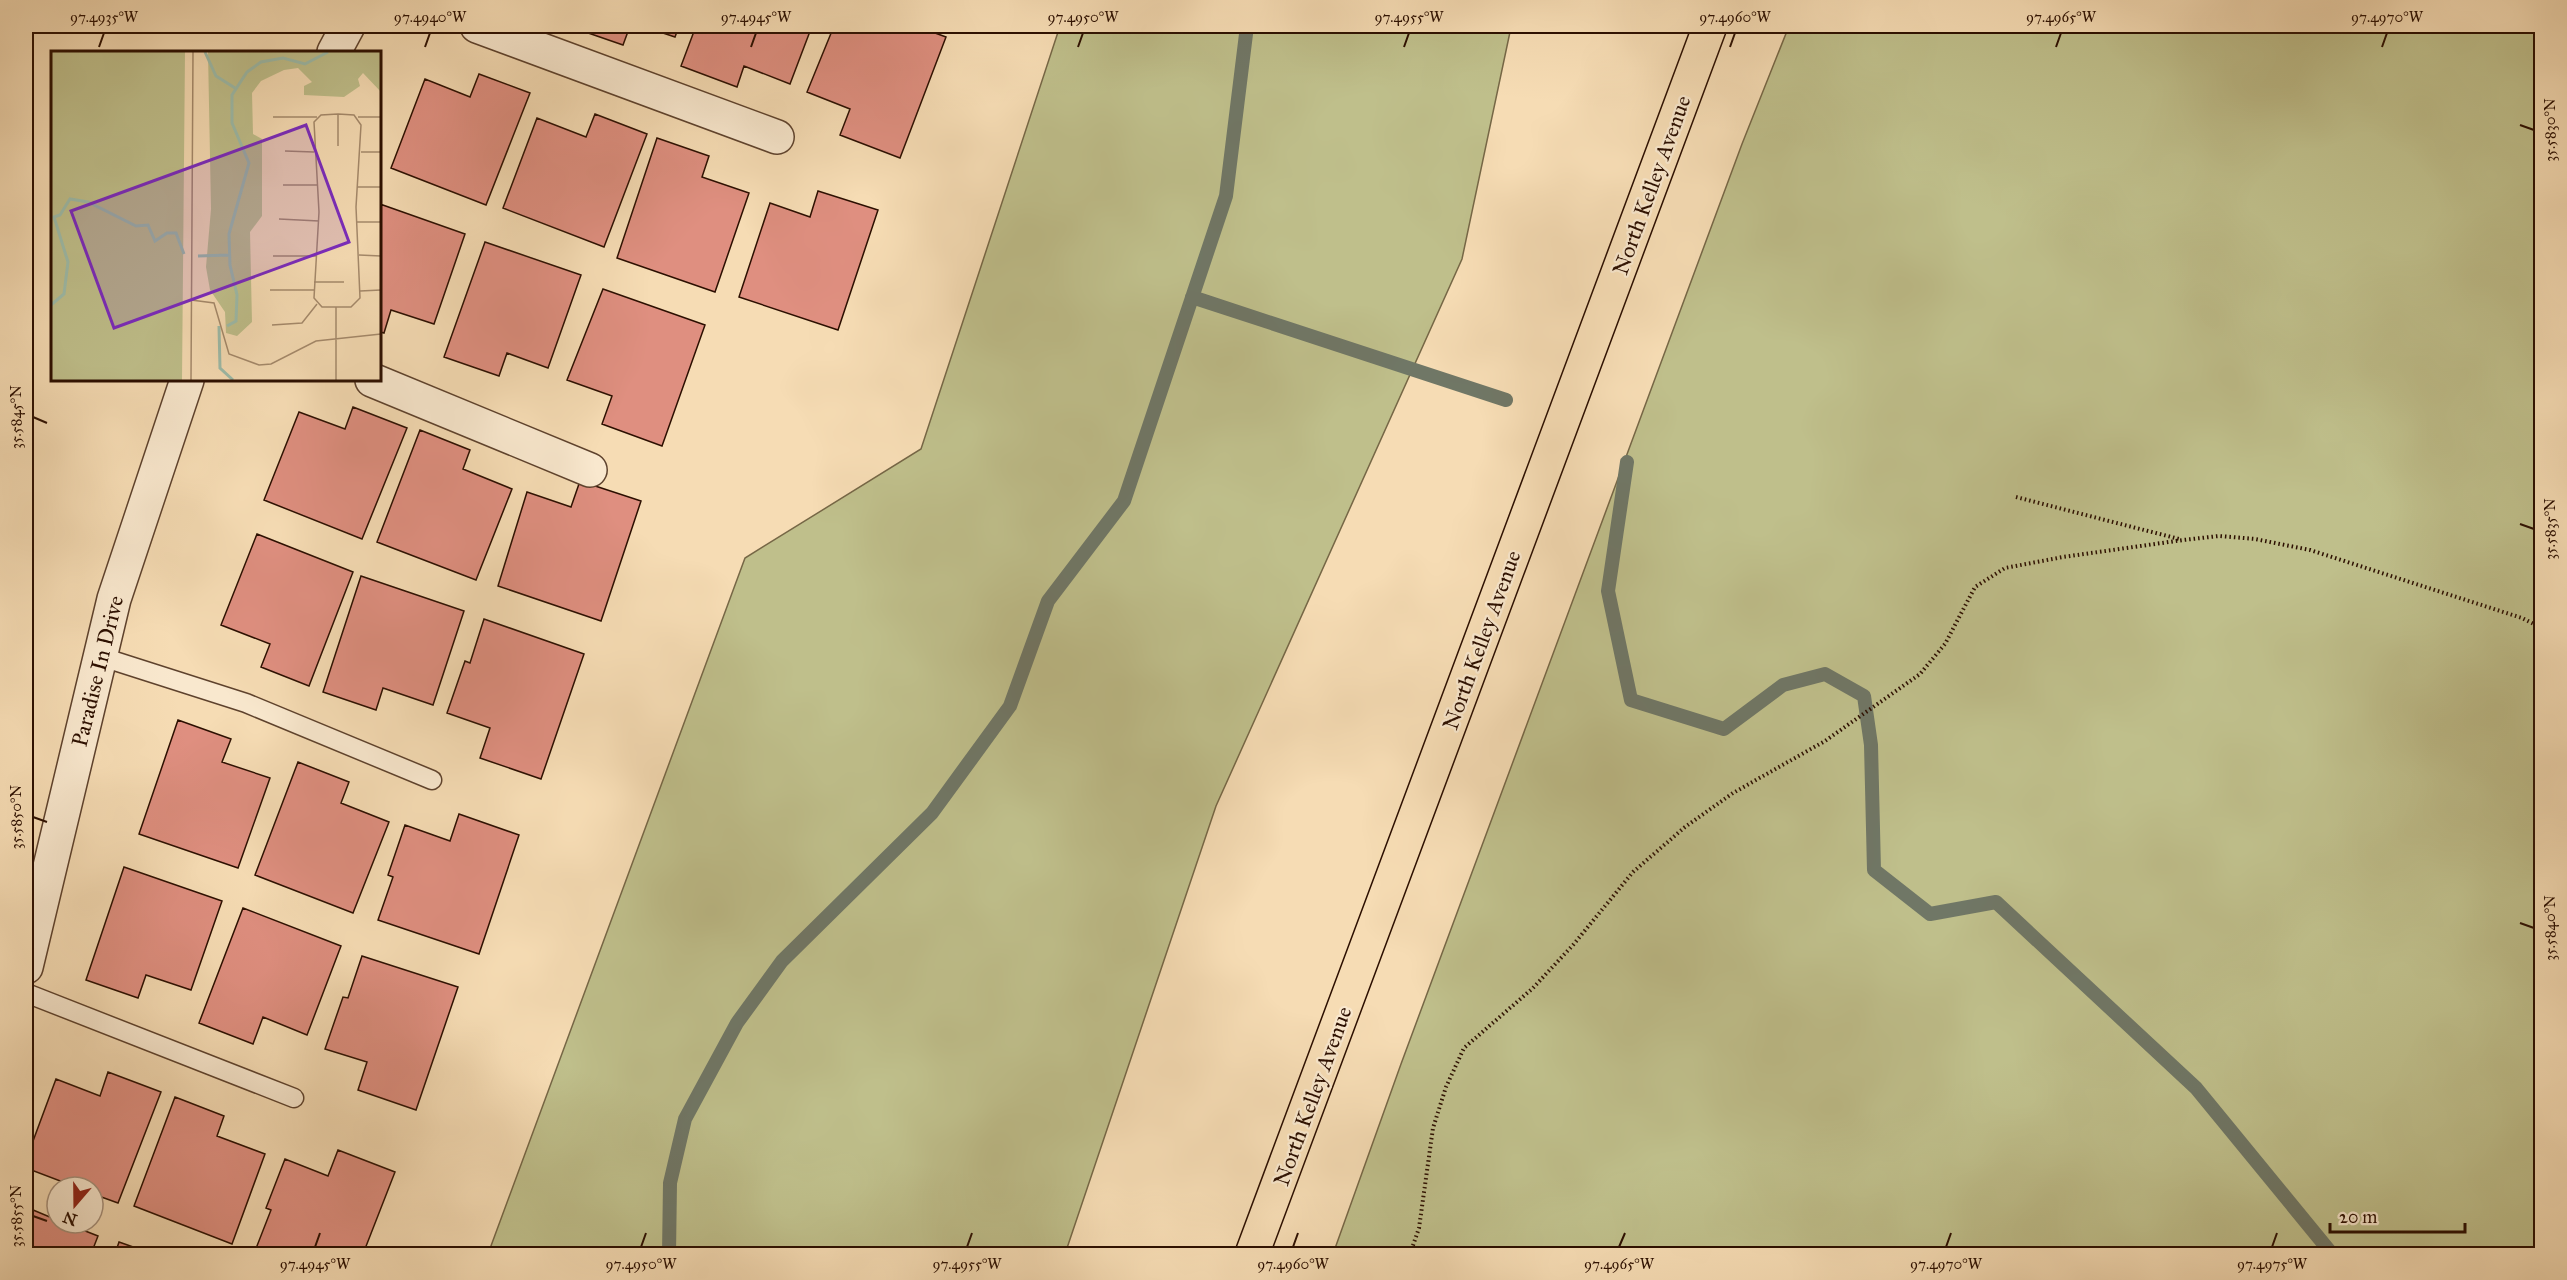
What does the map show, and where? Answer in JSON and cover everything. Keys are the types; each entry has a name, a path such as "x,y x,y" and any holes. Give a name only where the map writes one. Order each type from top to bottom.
{"main road":[{"name":"North Kelley Avenue","path":"1252,1254 1710,26"}],"street":[{"path":"335,51 348,26"},
{"path":"477,26 777,136"},
{"name":"Paradise In Drive","path":"26,967 99,656 134,532 187,381"},
{"path":"374,381 590,470"}],"lane":[{"path":"99,656 246,703 432,780"},
{"path":"26,993 294,1098"}],"path":[{"path":"2016,497 2183,540"},
{"path":"1410,1254 1419,1228 1433,1128 1446,1087 1464,1048 1533,988 1573,945 1633,872 1685,827 1733,793 1838,731 1920,674 1945,644 1975,587 2005,568 2063,556 2183,540 2219,536 2255,539 2310,550 2522,618 2541,627"}],"green space":[{"path":"1060,26 1509,26 1510,32 1462,259 1216,806 1065,1254 488,1254 745,558 921,449"},
{"path":"1789,26 2541,26 2541,1254 1333,1254 1401,1064 1742,144"}],"building":[{"path":"568,26 630,26 623,45"},
{"path":"642,26 679,26 675,37"},
{"path":"696,26 812,26 790,84 744,66 737,87 681,66"},
{"path":"834,26 916,26 946,37 900,158 840,135 850,109 807,92"},
{"path":"479,74 530,93 486,205 391,168 425,79 470,97"},
{"path":"595,114 647,134 604,247 503,208 537,118 586,137"},
{"path":"657,138 709,156 702,177 749,193 715,292 617,258"},
{"path":"818,191 878,210 838,330 739,297 770,203 810,217"},
{"path":"381,204 465,234 434,324 391,310 384,333 381,332"},
{"path":"485,242 581,275 548,368 507,353 499,376 444,357"},
{"path":"603,289 705,325 662,446 602,424 612,396 567,380"},
{"path":"353,407 407,428 362,539 264,500 299,412 345,429"},
{"path":"420,430 470,450 463,469 512,489 476,580 377,542"},
{"path":"580,481 641,501 601,621 498,586 527,492 571,507"},
{"path":"257,534 353,572 309,686 261,667 270,644 221,625"},
{"path":"361,576 464,611 433,705 383,688 376,710 323,692"},
{"path":"484,619 584,654 541,779 480,758 490,728 447,713 465,661 470,663"},
{"path":"178,720 231,739 222,762 270,778 238,868 139,834"},
{"path":"298,762 349,782 341,803 389,822 353,913 255,875"},
{"path":"459,814 519,835 479,954 378,920 393,877 388,875 405,825 450,841"},
{"path":"124,867 222,901 191,990 146,975 138,998 86,980"},
{"path":"243,908 341,946 307,1035 263,1017 253,1044 199,1023"},
{"path":"362,956 458,987 416,1110 358,1090 367,1062 325,1049 343,997 348,998"},
{"path":"108,1072 161,1092 118,1203 105,1198 105,1175 45,1175 26,1168 26,1160 56,1079 100,1096"},
{"path":"175,1097 224,1116 217,1136 265,1154 232,1244 134,1206"},
{"path":"338,1150 395,1172 363,1254 263,1254 255,1251 271,1210 266,1208 285,1159 328,1176"},
{"path":"26,1207 45,1215 45,1235 98,1236 91,1254 26,1254"},
{"path":"119,1242 153,1254 115,1254"}],"waterway":[{"path":"669,1254 670,1183 685,1119 737,1023 782,961 932,813 1010,706 1048,601 1124,501 1226,196 1247,26"},
{"path":"1192,297 1506,400"},
{"path":"1627,462 1608,591 1631,700 1724,729 1783,685 1825,674 1864,696 1871,745 1874,870 1930,914 1996,902 2196,1088 2332,1254"}]}
